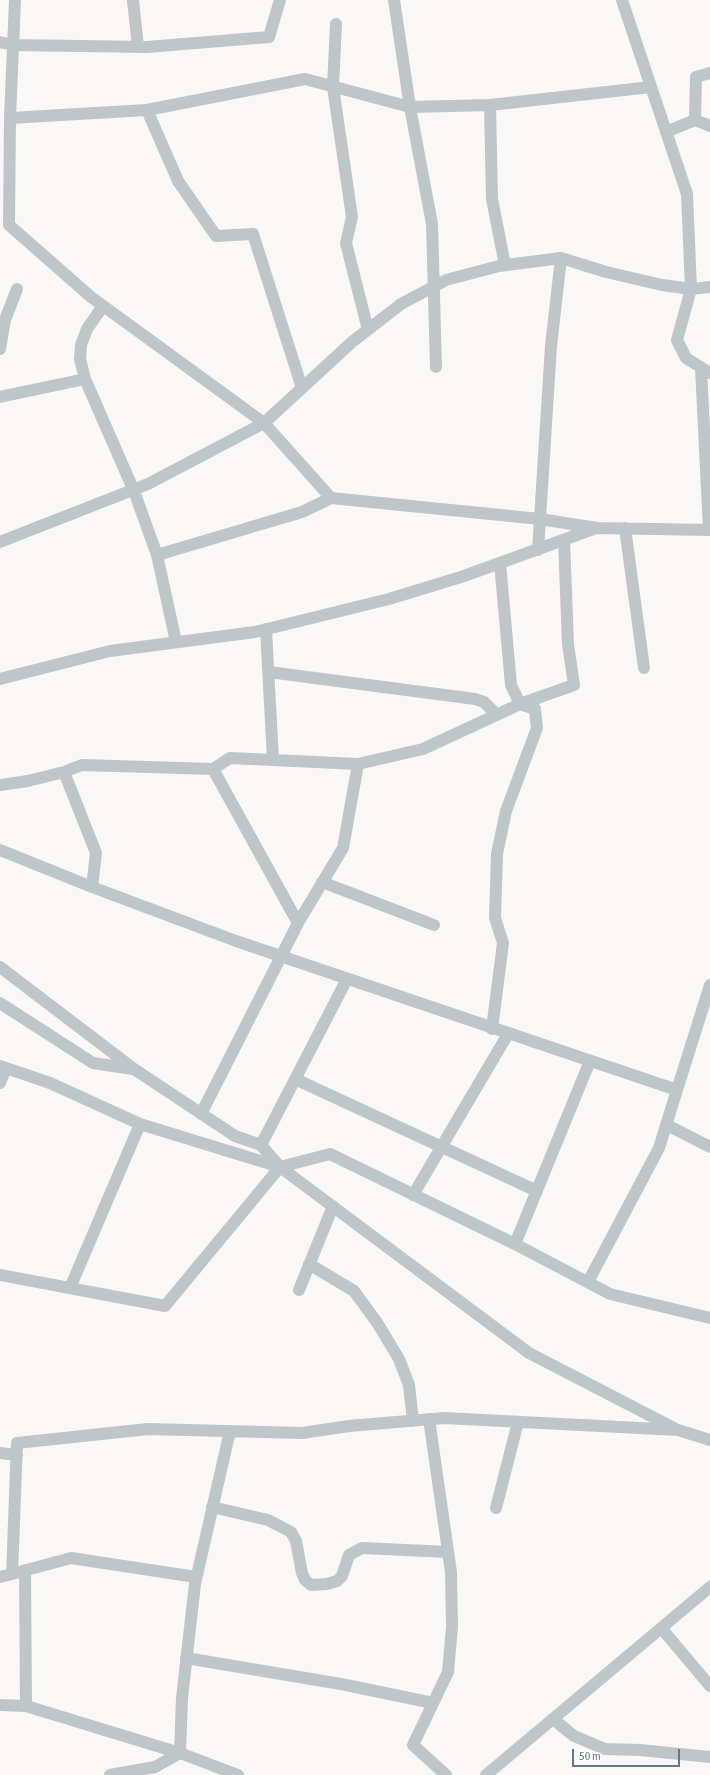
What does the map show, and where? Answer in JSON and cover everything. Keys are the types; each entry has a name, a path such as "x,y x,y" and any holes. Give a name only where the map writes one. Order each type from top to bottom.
{"street":[{"path":"15,0 10,118 5,135 4,225 103,306 264,423 331,498"},
{"path":"132,0 138,47"},
{"path":"0,42 14,45 138,47 269,37 280,0"},
{"path":"394,0 410,107 432,224 436,367"},
{"path":"157,556 302,512 331,498 540,520 597,528 709,530 705,370 686,358 677,340 691,289 687,194 622,0"},
{"path":"336,24 333,87 352,218 346,243 368,330"},
{"path":"695,120 696,77 710,73"},
{"path":"10,118 147,110 305,79 410,107 490,105 651,87"},
{"path":"490,105 492,199 505,265"},
{"path":"147,110 178,181 216,236 253,234 302,388"},
{"path":"666,132 695,120 710,126"},
{"path":"538,550 551,346 560,258"},
{"path":"0,542 134,491 264,423 368,330 401,304 446,280 505,265 560,258 606,272 662,285 691,289 710,287"},
{"path":"0,349 5,320 16,289"},
{"path":"103,306 86,329 81,345 80,359 85,379 134,491 157,556 176,642"},
{"path":"0,397 85,379"},
{"path":"0,679 110,651 266,629 390,599 538,550 597,528"},
{"path":"625,528 644,668"},
{"path":"0,784 28,782 64,772 82,765 213,769 230,758 358,764 423,749 520,704 574,685 568,644 564,540"},
{"path":"492,1029 503,942 495,918 497,854 506,811 537,728 535,709 520,704 511,685 500,563"},
{"path":"266,629 273,760"},
{"path":"269,672 475,699 484,702 498,715"},
{"path":"202,1114 298,923 343,848 358,764"},
{"path":"213,769 298,923"},
{"path":"64,772 96,853 92,887"},
{"path":"0,850 92,887 282,957 590,1062 677,1090"},
{"path":"322,882 434,925"},
{"path":"0,967 134,1069 235,1136 261,1145 280,1167 530,1353 678,1430 710,1440"},
{"path":"261,1145 347,979"},
{"path":"588,1282 659,1148 710,985"},
{"path":"0,1003 93,1063 134,1069"},
{"path":"414,1195 508,1034"},
{"path":"515,1244 590,1062"},
{"path":"0,1083 3,1067 50,1083 140,1124 280,1167 330,1154 515,1244 610,1294 710,1318"},
{"path":"295,1079 536,1191"},
{"path":"70,1288 140,1124"},
{"path":"667,1125 710,1147"},
{"path":"0,1275 165,1306 280,1167"},
{"path":"299,1290 333,1206"},
{"path":"309,1264 354,1291 378,1324 402,1365 409,1385 413,1421"},
{"path":"196,1577 71,1558 6,1576 17,1444 148,1429 302,1433 349,1426 444,1418 678,1430"},
{"path":"429,1419 451,1572 452,1627 448,1672 413,1745 446,1775"},
{"path":"496,1508 518,1422"},
{"path":"180,1753 182,1698 196,1577 230,1431"},
{"path":"0,1453 16,1455"},
{"path":"212,1507 268,1520 290,1532 296,1541 302,1573 305,1580 311,1585 327,1584 337,1581 342,1576 349,1555 362,1548 448,1552"},
{"path":"25,1570 26,1706"},
{"path":"489,1774 710,1587"},
{"path":"662,1629 710,1686"},
{"path":"186,1658 341,1684 434,1703"},
{"path":"0,1705 26,1706 180,1753 238,1775"},
{"path":"553,1719 574,1736 605,1749 640,1750 710,1757"},
{"path":"110,1775 155,1767 180,1753"}]}
